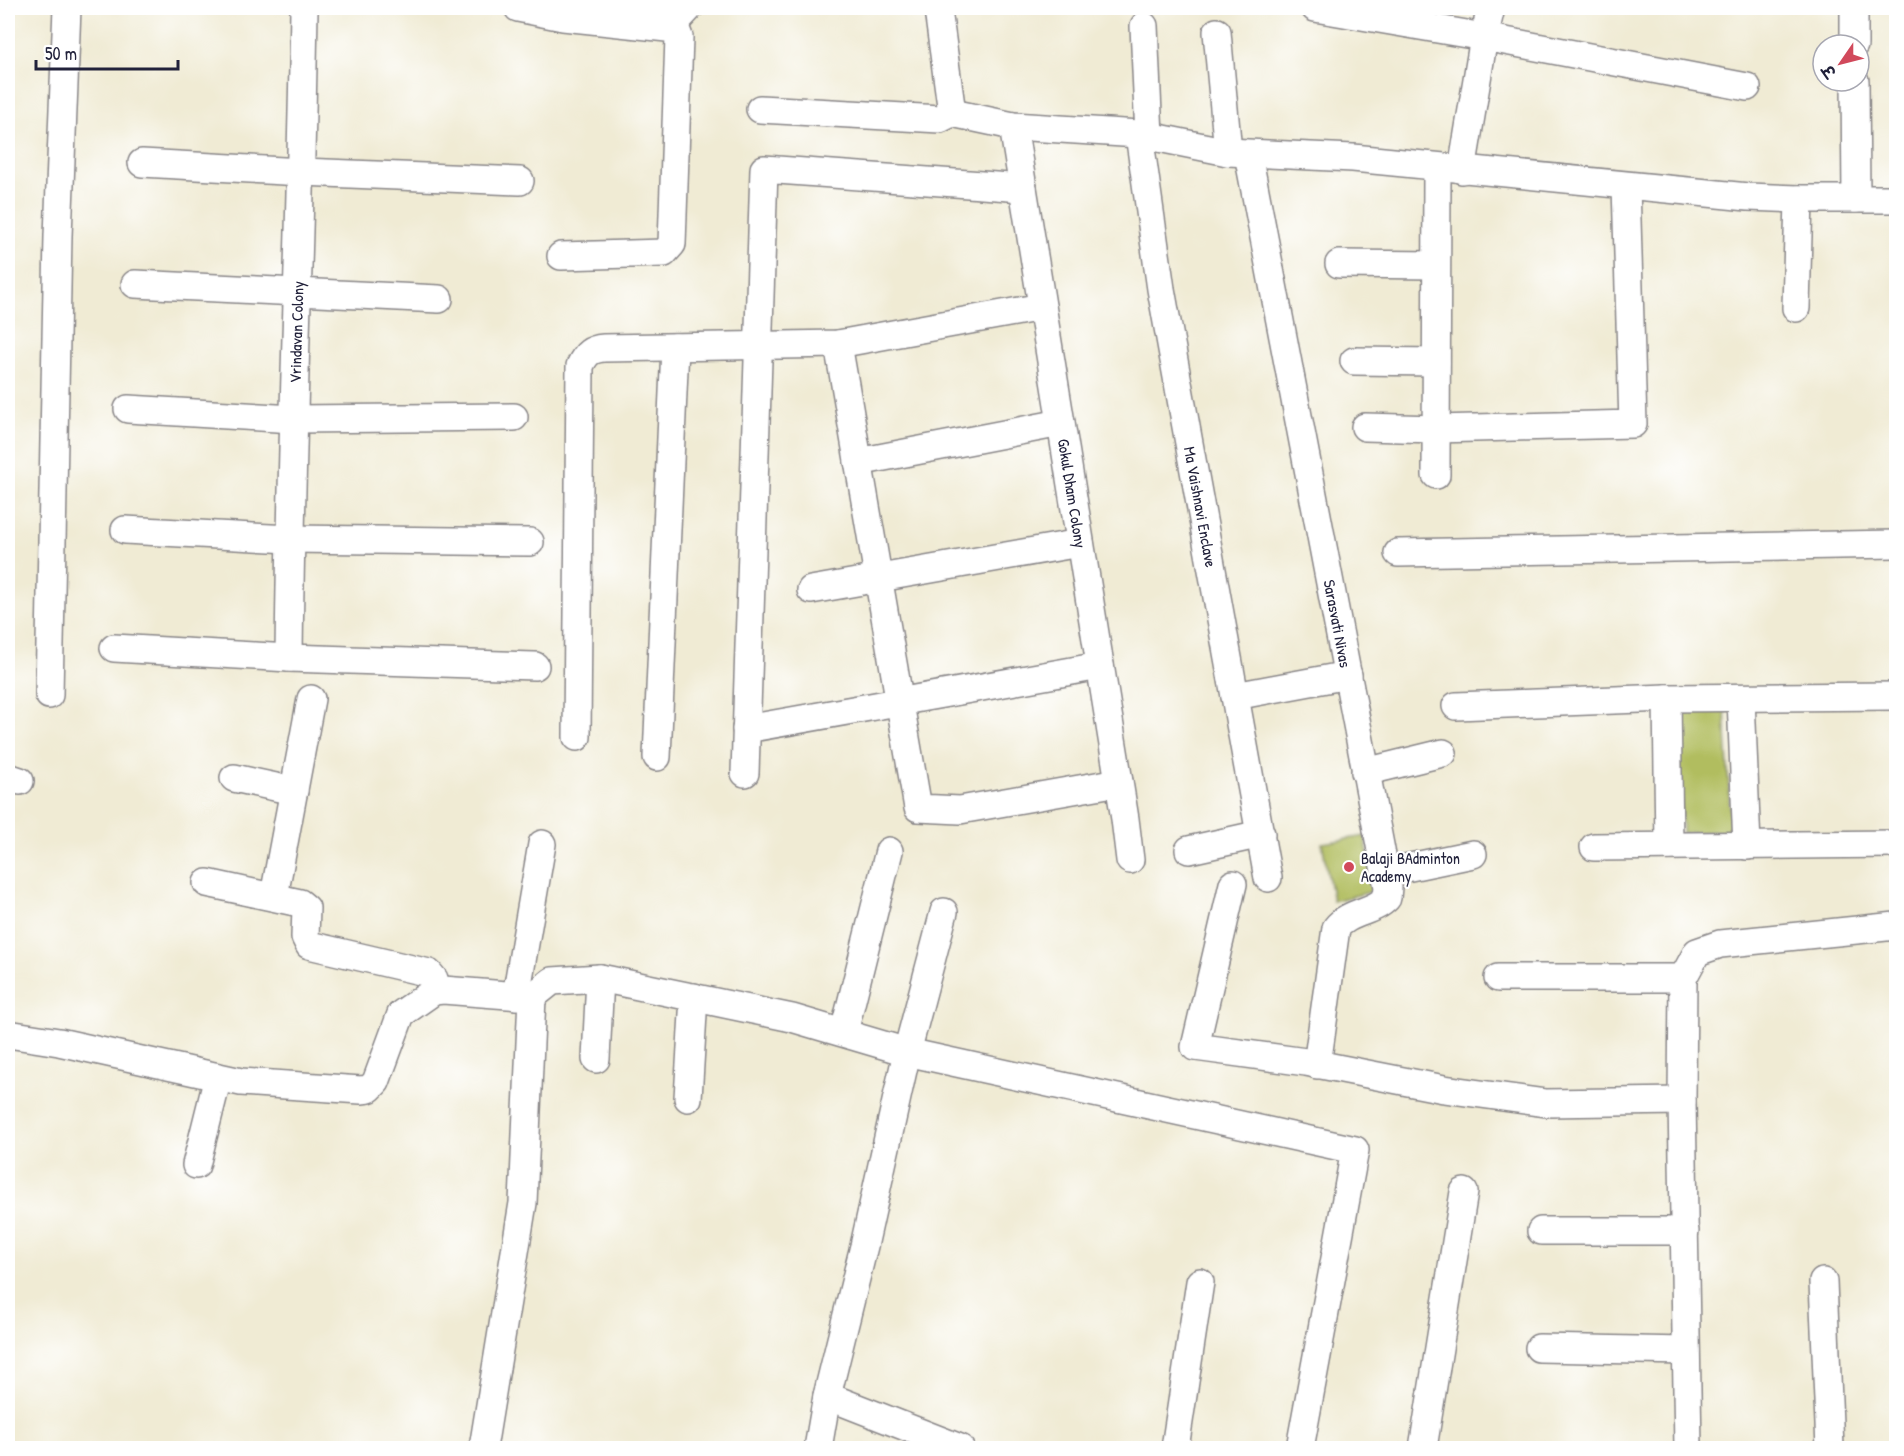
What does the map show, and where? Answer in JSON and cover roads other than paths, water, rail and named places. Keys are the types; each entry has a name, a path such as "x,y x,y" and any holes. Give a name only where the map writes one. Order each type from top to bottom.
{"street":[{"path":"49,696 58,236 67,8"},
{"name":"Vrindavan Colony","path":"290,658 290,539 302,172 304,8"},
{"path":"518,8 563,12 667,28 682,16"},
{"path":"936,8 952,113"},
{"path":"1315,8 1484,36 1747,87"},
{"path":"1436,475 1436,265 1449,169 1491,8"},
{"path":"1854,8 1854,33"},
{"path":"561,256 664,253 672,244 682,16"},
{"name":"Ma Vaishnavi Enclave","path":"1144,26 1144,135 1161,289 1268,878"},
{"name":"Sarasvati Nivas","path":"1217,32 1238,153 1348,675 1386,872 1387,898 1381,904 1347,918 1336,928 1317,1065"},
{"path":"1855,93 1856,199"},
{"path":"760,108 940,119 952,113 1012,126 1144,135 1238,153 1353,158 1748,197 1799,200 1896,199"},
{"name":"Gokul Dham Colony","path":"1012,126 1130,860"},
{"path":"142,163 520,181"},
{"path":"745,773 764,169 1023,188"},
{"path":"1365,427 1436,429 1633,424 1626,186"},
{"path":"1796,308 1799,200"},
{"path":"1339,264 1436,265"},
{"path":"135,284 439,299"},
{"path":"576,737 580,366 584,356 593,349 838,345 1042,307"},
{"path":"838,345 918,808 960,810 1119,782"},
{"path":"657,757 675,347"},
{"path":"1354,361 1436,362"},
{"path":"128,409 294,419 514,417"},
{"path":"858,462 1061,423"},
{"path":"125,530 290,539 530,542"},
{"path":"811,590 1080,543"},
{"path":"1398,553 1896,544"},
{"path":"114,648 290,658 535,666"},
{"path":"746,729 1100,666"},
{"path":"1235,696 1348,675"},
{"path":"1456,706 1667,698 1896,696"},
{"path":"1667,698 1669,846"},
{"path":"1741,698 1747,846"},
{"path":"274,896 311,699"},
{"path":"1365,772 1443,753"},
{"path":"234,778 294,791"},
{"path":"1189,849 1261,834"},
{"path":"483,1449 523,1203 524,996 542,844"},
{"path":"1594,847 1896,844"},
{"path":"844,1032 889,851"},
{"path":"1386,872 1473,854"},
{"path":"207,883 274,896 304,905 306,908 305,937 309,945 429,973 434,979 437,990"},
{"path":"1233,884 1195,1047 1317,1065 1444,1089 1546,1103 1682,1101"},
{"path":"818,1449 827,1396 864,1246 907,1052 944,912"},
{"path":"1688,1449 1682,1101 1683,978 1697,952 1720,944 1896,926"},
{"path":"596,1059 600,978"},
{"path":"8,1034 59,1041 241,1082 361,1090 369,1089 376,1082 401,1014 411,1005 437,990 524,996 552,981 600,978 792,1018 907,1052 1354,1150 1300,1449"},
{"path":"1498,978 1683,978"},
{"path":"688,1098 694,998"},
{"path":"196,1165 218,1077"},
{"path":"1424,1449 1464,1191"},
{"path":"1541,1231 1685,1232"},
{"path":"1175,1449 1200,1282"},
{"path":"1823,1282 1830,1449"},
{"path":"1539,1348 1686,1351"},
{"path":"827,1396 960,1449"}],"place":[{"name":"Balaji BAdminton Academy","path":"1349,867"}]}
